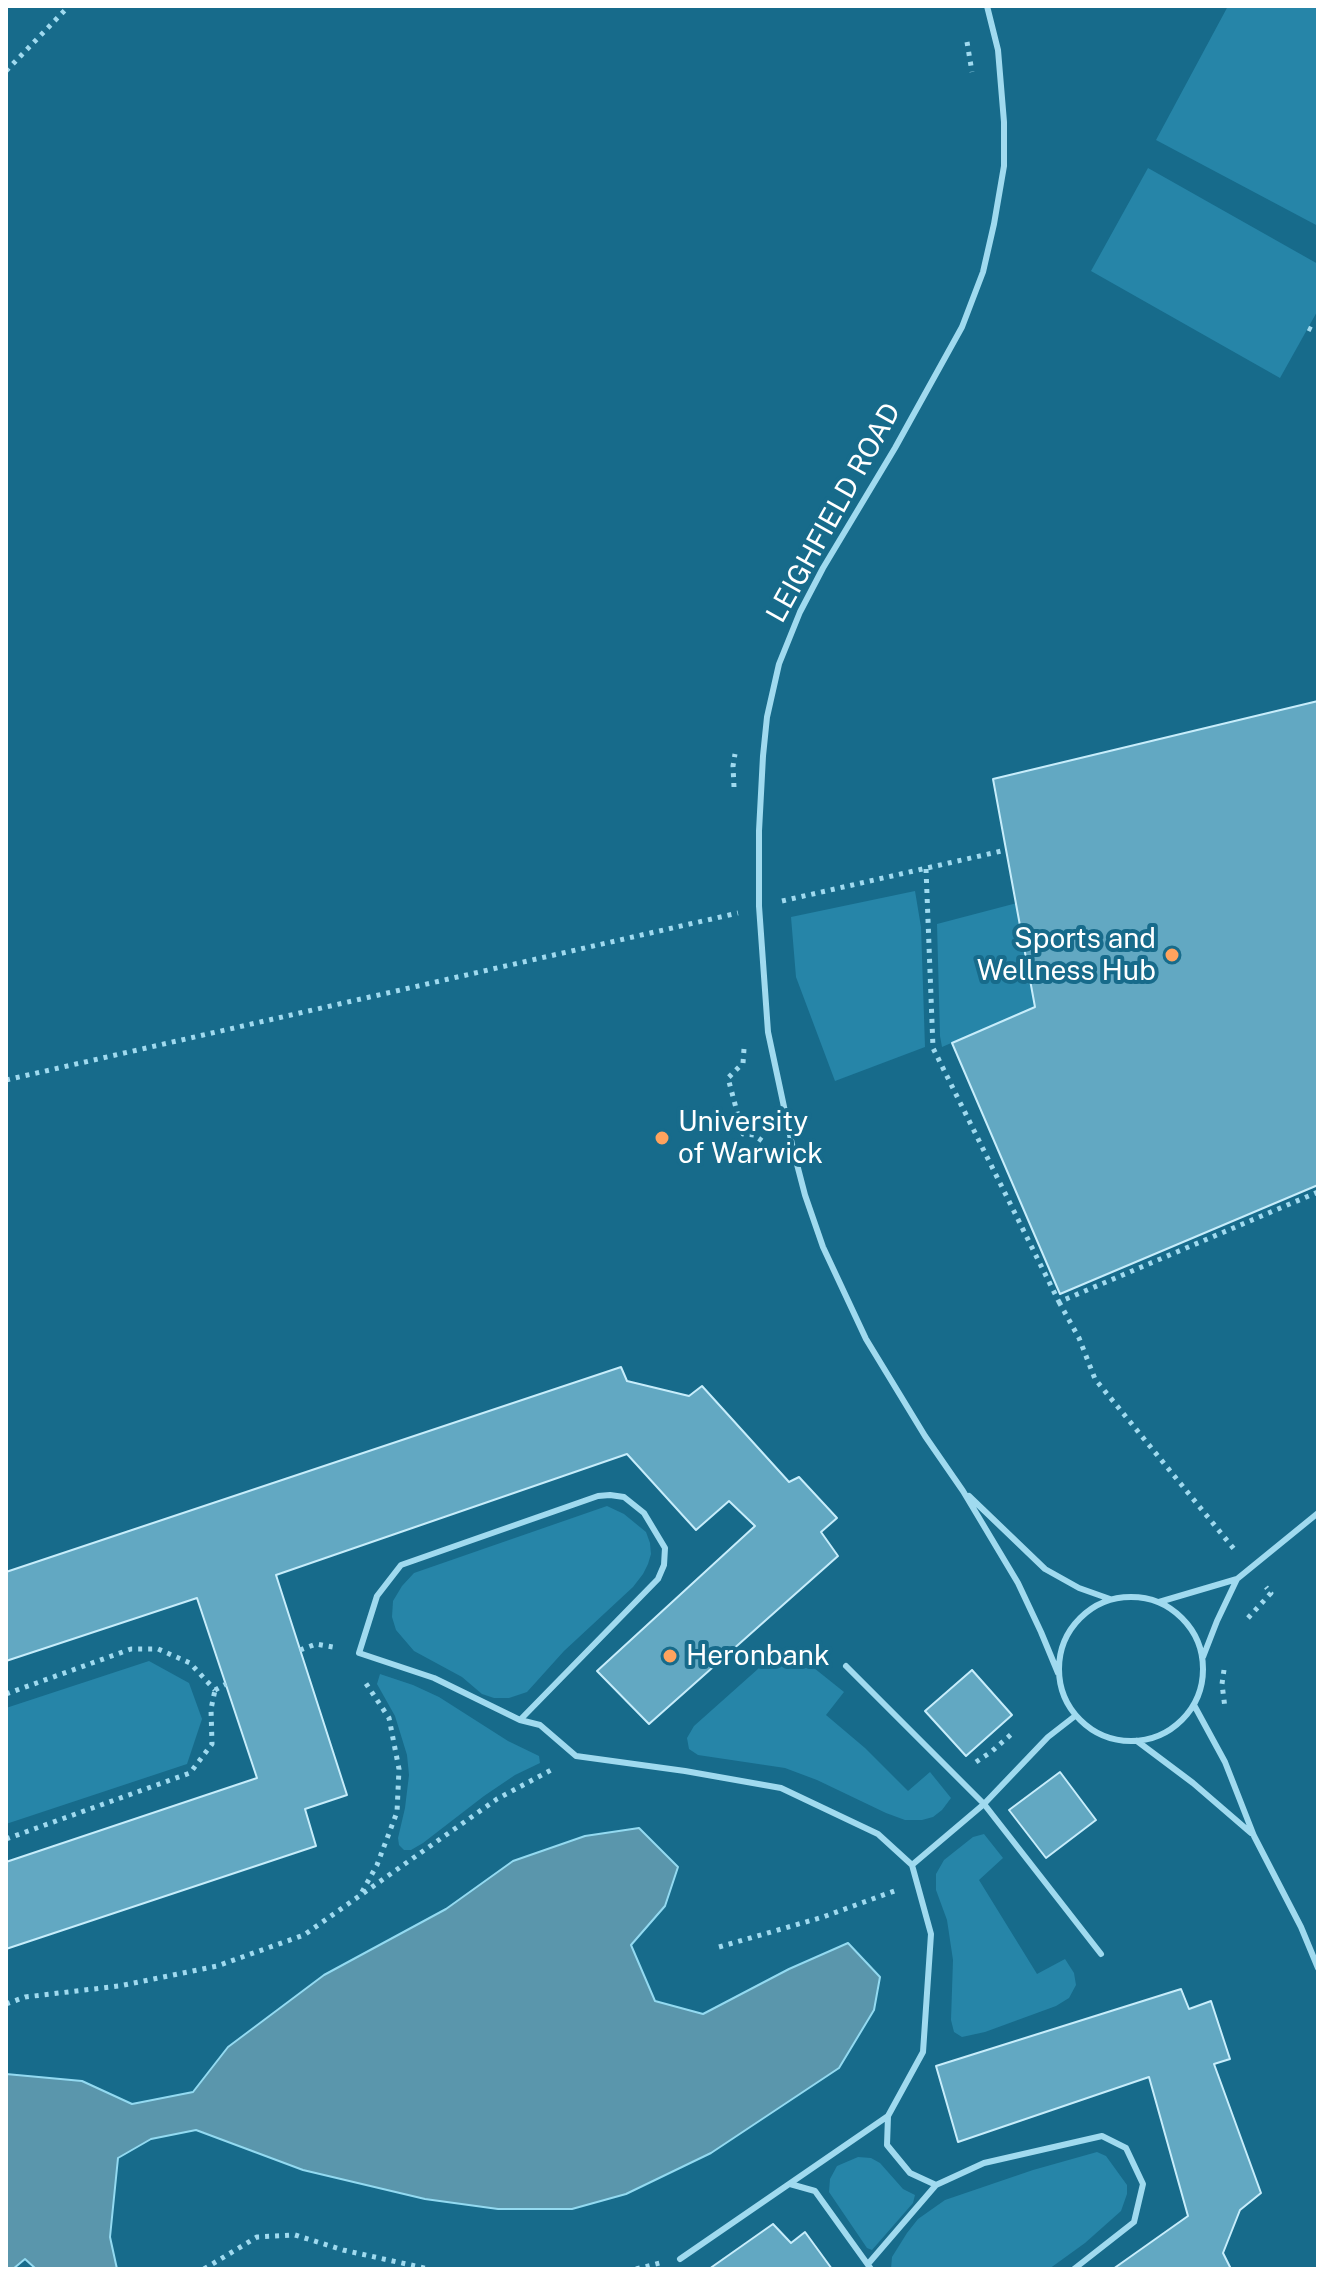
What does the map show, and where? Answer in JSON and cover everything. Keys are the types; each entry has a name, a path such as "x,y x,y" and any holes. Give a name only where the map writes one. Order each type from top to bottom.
{"lane":[{"name":"LEIGHFIELD ROAD","path":"963,1491 925,1436 866,1339 823,1247 805,1195 768,1032 759,906 759,831 767,717 779,664 800,612 823,568 902,436 962,327 983,272 1004,166 998,50 987,6"},
{"path":"963,1491 1045,1569 1079,1588 1111,1599"},
{"path":"963,1491 1018,1583 1058,1673 1063,1696 1075,1716 1093,1731 1114,1740 1137,1741 1160,1736 1179,1723 1194,1705 1203,1682 1203,1657 1195,1634 1180,1615 1159,1602 1135,1596 1111,1599 1088,1610 1071,1626 1060,1649 1058,1673"},
{"path":"520,1720 658,1579 664,1565 665,1548 644,1513 624,1497 598,1496 401,1565 377,1596 359,1653 434,1678 520,1720 540,1725 576,1756 781,1788 878,1834 912,1865 931,1934 923,2052 888,2116 680,2259"},
{"path":"1159,1602 1237,1579 1318,1513"},
{"path":"1203,1657 1237,1579"},
{"path":"846,1666 984,1804 1101,1954"},
{"path":"1194,1705 1225,1762 1254,1836 1301,1927 1318,1968"},
{"path":"912,1865 984,1804 1048,1737 1075,1716"},
{"path":"1137,1741 1193,1783 1254,1836"},
{"path":"888,2116 887,2145 910,2173 936,2185"},
{"path":"790,2184 815,2191 869,2267 936,2185 984,2163 1102,2136 1126,2148 1143,2184 1134,2222 1074,2269"}],"path":[{"path":"6,71 69,6"},
{"path":"966,33 973,79"},
{"path":"1308,328 1318,333"},
{"path":"734,793 736,751"},
{"path":"6,1080 1006,850"},
{"path":"926,869 933,1048 1079,1338 1095,1379 1271,1593 1243,1623"},
{"path":"735,900 736,927"},
{"path":"744,1040 743,1063 728,1078 743,1134 754,1135 764,1142 768,1156"},
{"path":"1059,1302 1318,1192"},
{"path":"300,1650 316,1644"},
{"path":"6,1694 131,1649 158,1649 190,1663 215,1690"},
{"path":"340,1649 347,1658"},
{"path":"1226,1657 1222,1684 1226,1710"},
{"path":"361,1676 389,1718 399,1769 397,1812 377,1865 361,1892"},
{"path":"6,1839 190,1773 212,1744 211,1709 215,1690 226,1684"},
{"path":"6,2004 25,1997 119,1986 217,1966 304,1935 497,1799 576,1756"},
{"path":"719,1947 823,1917 916,1883"},
{"path":"204,2269 257,2237 295,2235 404,2266 429,2269"}],"shaded area":[{"path":"1228,6 1318,6 1318,226 1156,140"},
{"path":"1148,168 1318,264 1318,310 1280,378 1091,271"},
{"path":"915,891 921,927 925,1047 835,1081 796,977 791,917"},
{"path":"1017,903 1035,1007 942,1047 937,924"},
{"path":"607,1506 624,1514 646,1532 651,1554 648,1564 633,1587 564,1651 527,1692 509,1698 482,1694 462,1677 414,1651 396,1630 392,1617 393,1601 414,1573"},
{"path":"787,1650 844,1692 826,1715 908,1791 930,1772 951,1798 942,1810 922,1820 905,1820 785,1768 698,1755 689,1749 687,1738 694,1726 777,1652"},
{"path":"149,1661 189,1683 202,1719 187,1764 6,1824 6,1708"},
{"path":"380,1674 439,1697 508,1741 539,1756 540,1763 484,1796 423,1843 411,1850 404,1850 398,1838 409,1775 407,1755 395,1716 377,1684"},
{"path":"639,1828 678,1867 665,1906 631,1945 655,2001 703,2014 789,1969 848,1943 880,1977 874,2010 839,2068 711,2153 626,2194 572,2209 498,2209 425,2199 303,2170 196,2130 151,2139 118,2158 110,2237 117,2269 36,2269 25,2259 13,2269 6,2269 6,2074 82,2081 132,2104 193,2092 228,2047 324,1975 446,1909 513,1861 585,1836"},
{"path":"984,1834 1003,1858 979,1880 1037,1974 1065,1959 1074,1973 1076,1985 1069,1998 1056,2006 985,2032 962,2037 954,2032 951,2020 953,1960 947,1920 936,1890 936,1874 944,1860 973,1837"},
{"path":"1097,2152 1106,2156 1127,2185 1121,2211 1049,2269 891,2269 892,2257 907,2233 918,2219 945,2200"},
{"path":"858,2157 871,2158 880,2163 903,2189 915,2195 913,2203 872,2250 867,2248 829,2192 830,2179 837,2166"}],"building":[{"name":"Sports and Wellness Hub","path":"1318,701 1318,1185 1060,1294 952,1043 1035,1007 993,779"},
{"name":"Heronbank","path":"621,1367 627,1381 689,1396 702,1386 789,1482 799,1477 837,1518 821,1532 838,1556 649,1724 597,1671 755,1526 729,1501 696,1530 627,1454 276,1575 347,1795 305,1809 316,1846 6,1949 6,1862 257,1778 197,1598 6,1661 6,1572"},
{"path":"972,1670 1012,1715 966,1756 925,1711"},
{"path":"1060,1772 1096,1820 1046,1858 1009,1810"},
{"path":"1181,1989 1189,2009 1211,2001 1230,2059 1214,2064 1261,2193 1240,2210 1223,2253 1231,2269 1113,2269 1188,2216 1149,2077 958,2142 936,2066"},
{"path":"773,2224 791,2243 805,2232 832,2269 709,2269"}],"place":[{"name":"Sports and Wellness Hub","path":"1172,955"},
{"name":"University of Warwick","path":"662,1138"},
{"name":"Heronbank","path":"670,1656"}]}
